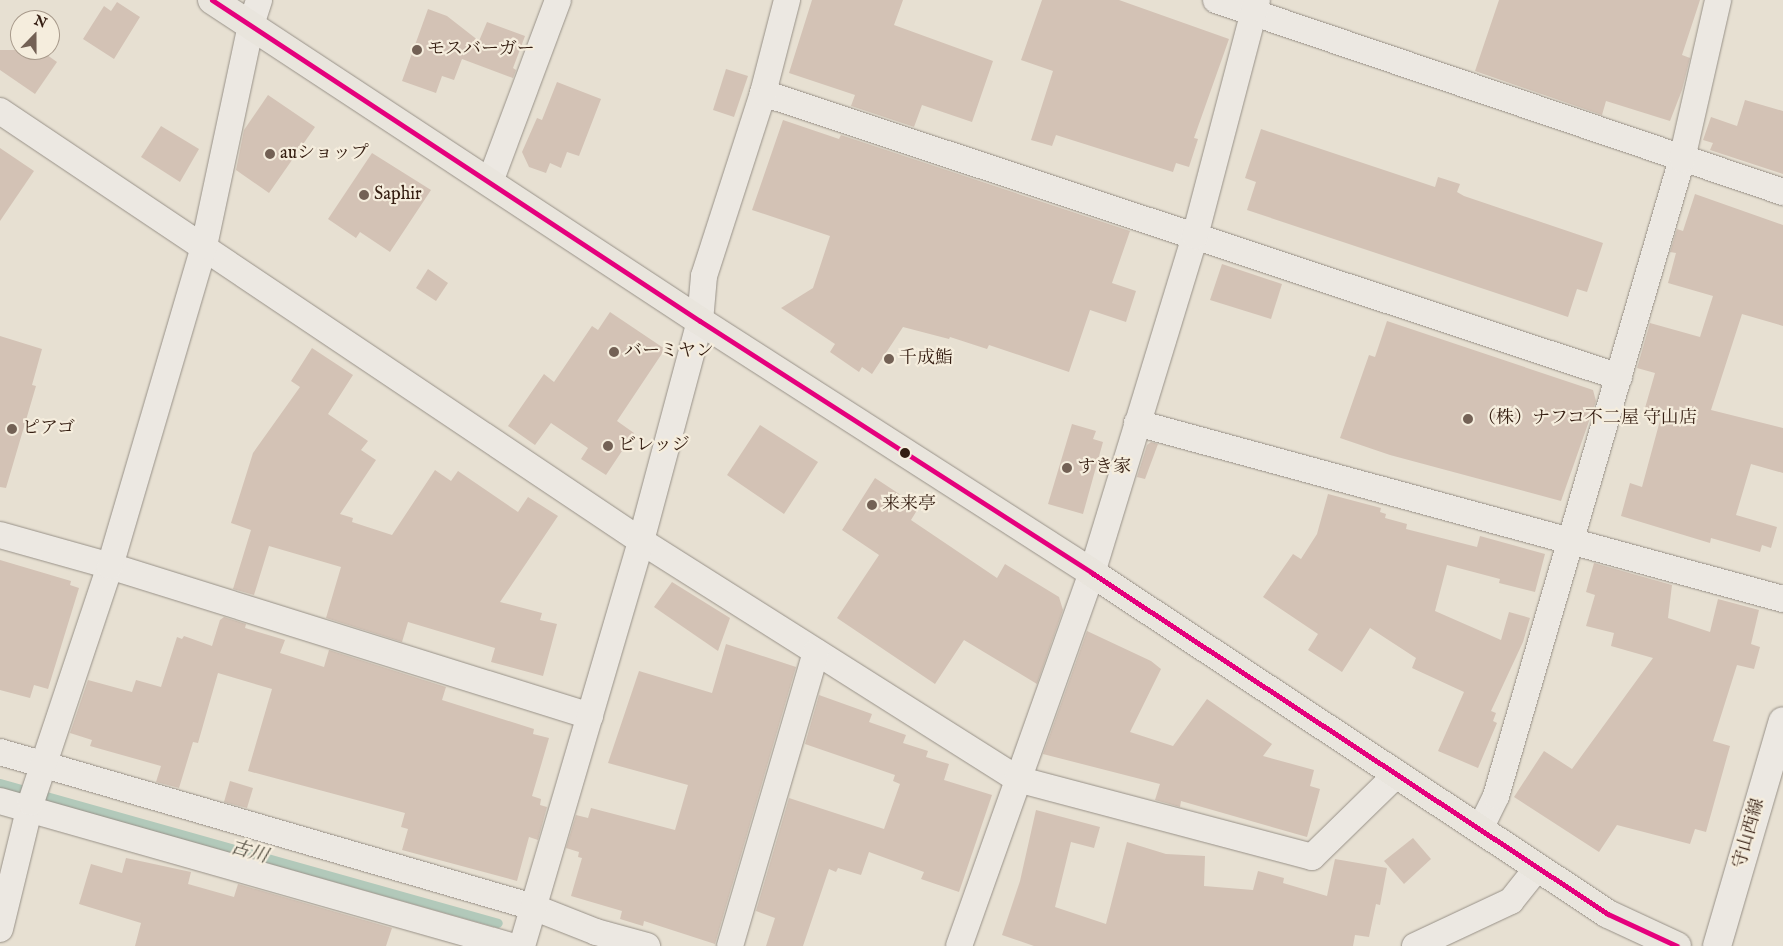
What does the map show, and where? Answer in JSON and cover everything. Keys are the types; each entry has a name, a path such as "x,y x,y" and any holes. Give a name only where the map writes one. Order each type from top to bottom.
{"main road":[{"path":"212,0 255,12 490,182 700,321 1092,573 1608,914 1676,946"},
{"name":"守山西線","path":"1717,946 1777,767 1783,721"}],"street":[{"path":"490,182 558,0"},
{"path":"522,946 641,541 700,321 704,276 763,93 787,0"},
{"path":"1216,0 1255,6 1682,159 1783,192"},
{"path":"1480,829 1496,796 1682,159 1718,0"},
{"path":"959,946 1017,778 1092,573 1195,236 1255,6"},
{"path":"0,929 30,805 41,768 110,566 204,246 255,12"},
{"path":"763,93 1618,377"},
{"path":"0,112 204,246 641,541 1017,778 1312,857 1397,774"},
{"path":"1137,423 1783,599"},
{"path":"0,535 110,566 590,716"},
{"path":"730,946 816,652"},
{"path":"0,752 41,768 533,907 598,939 648,946"},
{"path":"0,801 30,805 511,946"},
{"path":"1415,946 1511,901 1538,867"}],"building":[{"path":"812,0 903,0 894,25 993,61 972,122 922,105 914,127 851,106 855,95 789,73"},
{"path":"1042,0 1119,0 1229,39 1194,138 1198,139 1189,167 1176,163 1173,172 1056,135 1052,146 1031,140 1053,71 1021,60"},
{"path":"1499,0 1700,0 1682,55 1690,58 1682,90 1670,121 1606,101 1602,115 1475,71"},
{"path":"117,2 140,17 114,59 83,39 104,6 111,11"},
{"path":"428,9 447,16 479,41 487,22 525,36 513,68 516,70 513,78 462,59 454,80 442,76 436,93 402,81"},
{"path":"0,50 10,50 10,60 54,60 57,62 35,94 0,70"},
{"path":"726,69 748,76 734,117 713,110"},
{"path":"557,82 601,99 579,156 567,152 561,168 550,163 546,173 529,167 522,152 537,118 542,120"},
{"name":"auショップ","path":"268,95 315,127 269,193 236,170 244,130"},
{"path":"1745,100 1783,111 1783,174 1710,150 1713,143 1703,140 1711,117 1737,126"},
{"path":"783,120 839,139 841,135 1130,231 1112,283 1136,291 1126,322 1090,310 1069,372 989,345 987,349 950,337 949,339 903,327 872,374 862,367 859,372 830,352 835,344 781,308 813,288 830,236 752,210"},
{"path":"161,126 199,149 180,182 141,157"},
{"path":"1261,129 1435,187 1438,177 1460,184 1457,192 1464,196 1603,243 1587,292 1577,289 1568,317 1247,210 1256,182 1245,178"},
{"path":"0,148 34,171 0,221"},
{"path":"372,153 431,190 390,252 360,232 356,238 328,219"},
{"path":"1695,194 1783,225 1783,326 1742,314 1711,410 1783,428 1783,473 1751,464 1736,515 1777,527 1771,548 1762,545 1760,552 1711,538 1710,543 1621,516 1630,483 1642,487 1662,413 1645,408 1655,373 1637,368 1650,323 1700,337 1713,296 1668,283 1676,253 1670,252 1677,229 1683,231"},
{"path":"1222,264 1282,284 1271,319 1210,300"},
{"path":"428,269 448,283 436,301 416,288"},
{"path":"610,312 665,349 617,421 634,433 606,475 581,459 588,448 551,423 535,445 508,426 544,374 554,382 592,326 598,330"},
{"name":"（株）ナフコ不二屋 守山店","path":"1387,321 1593,390 1596,401 1561,501 1390,455 1340,438 1369,355 1375,357"},
{"name":"ピアゴ","path":"0,336 42,349 32,385 36,386 6,488 0,487"},
{"path":"312,348 353,375 328,414 368,441 361,450 376,460 340,514 353,518 352,522 392,535 435,470 451,481 458,471 518,512 528,497 558,516 500,602 542,613 540,620 557,624 543,676 491,662 495,648 408,622 402,642 326,618 341,567 269,546 254,595 233,589 251,530 231,523 253,453 300,387 291,381"},
{"path":"1072,424 1096,431 1093,439 1103,442 1083,514 1048,504"},
{"path":"760,425 818,462 784,514 727,475"},
{"path":"1151,442 1158,444 1145,479 1137,477 1147,445"},
{"path":"875,478 919,507 911,520 997,578 1005,564 1059,597 1063,610 1037,684 964,640 935,684 837,618 879,555 842,530"},
{"path":"1328,494 1381,508 1380,512 1386,514 1385,518 1407,524 1406,529 1477,547 1480,536 1545,554 1535,592 1499,583 1500,579 1447,565 1435,611 1501,640 1509,612 1530,618 1523,642 1491,711 1496,713 1493,721 1497,723 1478,768 1438,751 1464,692 1412,668 1416,658 1370,628 1342,672 1308,650 1318,634 1263,597 1293,554 1301,559 1317,534"},
{"path":"0,560 71,581 70,585 79,588 48,689 34,685 30,698 0,690"},
{"path":"1594,563 1672,585 1668,618 1710,632 1718,599 1759,610 1751,644 1760,647 1754,669 1737,665 1713,741 1730,746 1706,832 1695,829 1690,844 1617,825 1599,852 1514,797 1544,751 1572,769 1653,658 1611,646 1614,633 1586,626 1595,595 1586,592"},
{"path":"672,582 730,618 718,651 654,607"},
{"path":"224,617 246,624 245,628 285,640 280,653 324,667 329,650 446,687 442,700 534,729 533,734 549,738 532,796 541,799 540,805 547,807 538,840 529,837 517,881 402,850 408,829 401,827 405,813 248,771 272,689 218,673 198,743 193,742 179,788 156,782 161,766 90,746 92,740 70,733 88,680 132,692 136,680 161,687 177,637 182,639 184,636 212,646 220,620"},
{"path":"1087,631 1151,661 1161,669 1130,732 1173,746 1207,699 1272,744 1263,756 1314,770 1310,786 1320,789 1307,837 1181,801 1180,807 1155,800 1160,784 1043,754"},
{"path":"726,644 796,667 715,944 644,921 643,926 620,919 622,911 571,896 582,858 578,857 579,852 566,848 576,815 588,818 591,808 675,830 688,785 608,763 639,671 712,693"},
{"path":"819,695 872,714 869,722 906,735 903,743 928,751 926,757 949,764 944,780 992,795 959,892 921,879 924,872 869,852 861,875 838,868 836,872 829,869 803,946 766,946 775,918 756,911 789,798 884,829 900,784 893,781 895,775 805,744"},
{"path":"230,781 253,788 247,808 224,802"},
{"path":"1036,810 1100,827 1094,848 1071,842 1055,907 1106,924 1127,842 1166,854 1205,856 1204,886 1253,890 1258,871 1284,878 1283,883 1327,896 1335,859 1387,868 1380,905 1376,904 1369,937 1355,935 1353,946 1034,946 1002,935 1020,881"},
{"path":"1413,838 1431,859 1404,884 1384,861"},
{"path":"126,858 191,872 188,884 234,897 238,884 392,928 386,946 135,946 141,923 79,904 91,864 122,873"}],"waterway":[{"name":"古川","path":"0,783 498,923"}],"transit line":[{"path":"212,0 700,321 1092,573 1608,914 1677,946"}],"place":[{"name":"モスバーガー","path":"417,50"},
{"name":"auショップ","path":"270,154"},
{"name":"Saphir","path":"364,195"},
{"name":"バーミヤン","path":"614,352"},
{"name":"千成鮨","path":"889,359"},
{"name":"（株）ナフコ不二屋 守山店","path":"1468,419"},
{"name":"ピアゴ","path":"12,429"},
{"name":"ビレッジ","path":"608,446"},
{"name":"すき家","path":"1067,468"},
{"name":"来来亭","path":"872,505"}]}
